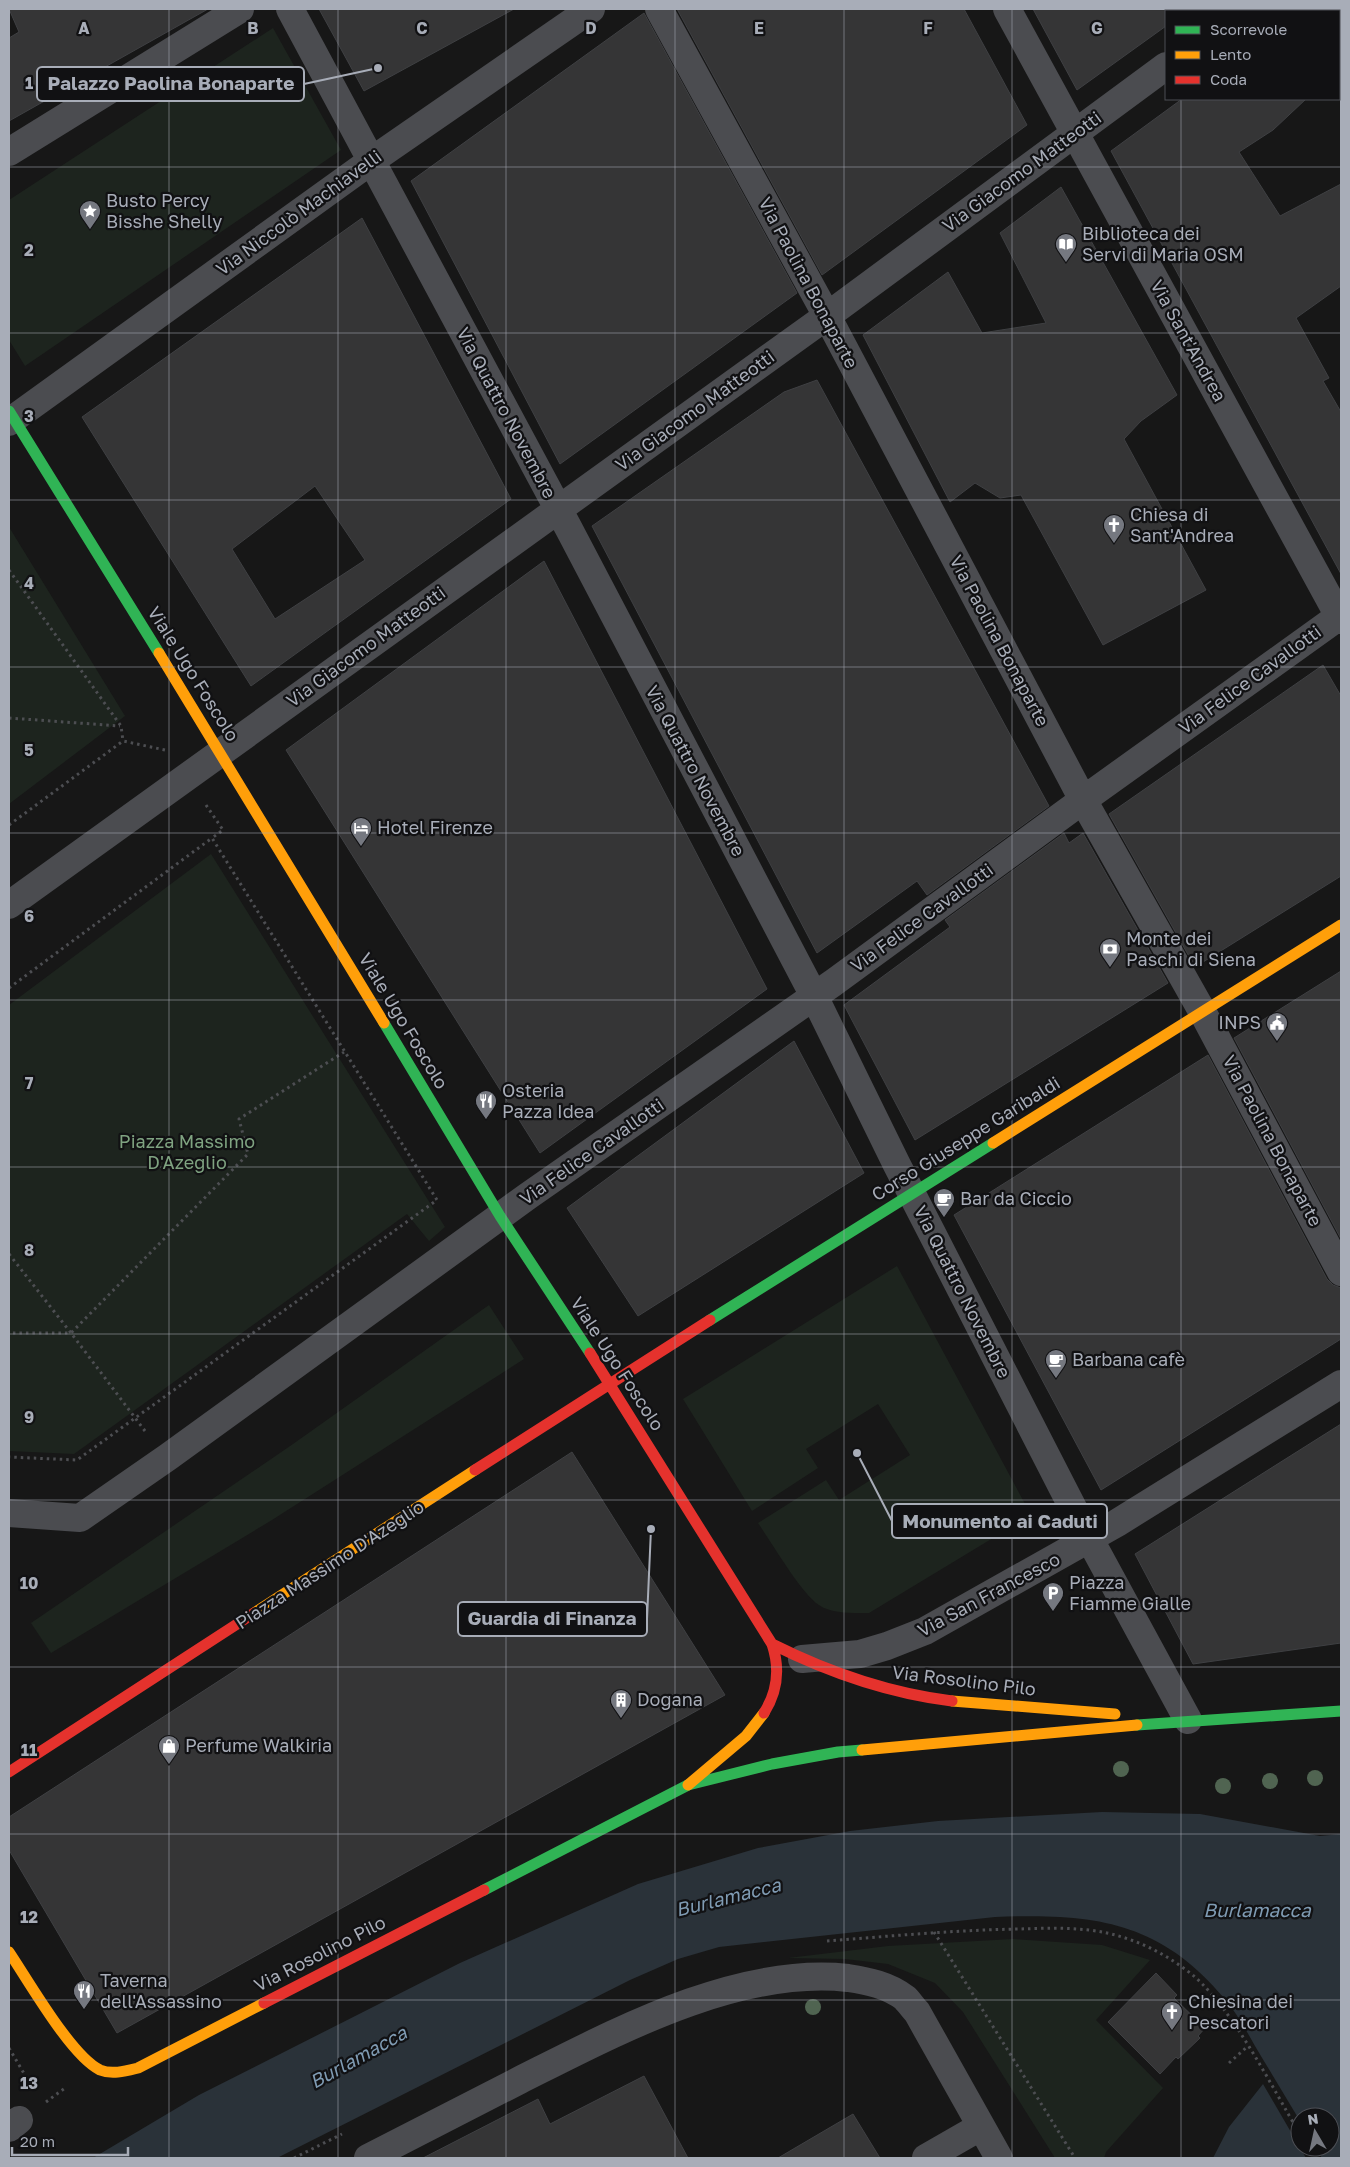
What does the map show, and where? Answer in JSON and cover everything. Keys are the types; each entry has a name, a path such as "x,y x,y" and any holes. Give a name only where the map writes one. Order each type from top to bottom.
{"street":[{"path":"9,152 240,9"},
{"name":"Via Quattro Novembre","path":"290,9 558,509 814,996 912,1194 1090,1539"},
{"name":"Via Niccolò Machiavelli","path":"10,417 371,161 591,9"},
{"name":"Via Paolina Bonaparte","path":"659,9 827,316 1083,800 1202,1011 1341,1272"},
{"name":"Via Sant'Andrea","path":"1007,9 1341,617"},
{"name":"Via Giacomo Matteotti","path":"221,752 827,316 1165,67"},
{"name":"Viale Ugo Foscolo","path":"10,417 221,752 500,1216 609,1383 772,1644"},
{"name":"Via Felice Cavallotti","path":"500,1216 814,996 1083,800 1341,617"},
{"path":"9,905 221,752"},
{"name":"Corso Giuseppe Garibaldi","path":"609,1383 1341,925"},
{"path":"9,1513 80,1518 168,1457 500,1216"},
{"name":"Piazza Massimo D'Azeglio","path":"9,1772 609,1383"},
{"name":"Via San Francesco","path":"802,1659 860,1654 925,1631 1090,1539 1341,1384"},
{"path":"1090,1539 1188,1720"},
{"name":"Via Rosolino Pilo","path":"772,1644 828,1670 882,1688 934,1698 991,1705 1188,1720"},
{"name":"Via Rosolino Pilo","path":"688,1785 757,1725 767,1712 773,1700 779,1668 772,1644"},
{"name":"Via Rosolino Pilo","path":"92,2067 112,2073 138,2068 688,1785 772,1764 838,1752 1188,1720 1341,1711"},
{"name":"Piazza Massimo D'Azeglio","path":"14,1755 50,1746"},
{"path":"9,1952 78,2052 92,2067"},
{"path":"368,2158 598,2041 661,2014 741,1988 799,1976 824,1976 877,1983 905,1998 917,2012 999,2158"},
{"path":"926,2158 980,2127"}],"path":[{"path":"9,570 121,726 123,742"},
{"path":"9,718 121,726"},
{"path":"9,825 123,742 167,751"},
{"path":"9,988 223,830 202,798"},
{"path":"9,1457 77,1460 135,1420 437,1200 212,838"},
{"path":"9,1333 71,1334 248,1154 239,1119 344,1052"},
{"path":"9,1254 135,1420 168,1457"},
{"path":"934,1932 1075,2158"},
{"path":"1229,2062 1248,2046 1290,2117"},
{"path":"9,2048 42,2105"},
{"path":"14,2124 92,2067"}],"green space":[{"path":"273,28 341,150 25,366 9,340 9,200"},
{"path":"9,527 125,716 9,804"},
{"name":"Piazza Massimo D'Azeglio","path":"211,854 445,1227 429,1241 407,1214 74,1454 9,1451 9,1005"},
{"path":"897,1266 1031,1515 869,1613 830,1610 819,1605 804,1590 758,1523 826,1480 839,1500 910,1455 878,1404 806,1449 818,1468 752,1511 683,1399"},
{"path":"489,1305 524,1359 272,1520 51,1653 31,1623 293,1444"},
{"path":"1013,1939 1102,1945 1150,1960 1096,2020 1163,2088 1106,2152 1104,2158 1055,2158 963,2012 935,1983 888,1964 845,1959 788,1958 888,1946"}],"water":[{"name":"Burlamacca","path":"1102,1812 1200,1814 1320,1836 1341,1834 1341,2158 1321,2157 1340,2157 1340,2107 1292,2107 1241,2021 1228,2003 1199,1972 1174,1952 1148,1937 1121,1927 1093,1920 1030,1916 995,1917 719,1947 678,1959 630,1980 277,2158 93,2158 199,2095 460,1963 638,1884 758,1848 850,1831 938,1821"},
{"path":"1263,2084 1290,2130 1290,2157 1306,2158 1213,2158 1229,2127"}],"building":[{"path":"9,9 208,9 9,121 9,38 19,32"},
{"path":"319,9 514,9 364,91"},
{"path":"677,9 964,9 1027,125 822,275"},
{"path":"1033,9 1190,9 1165,10 1165,27 1077,90"},
{"path":"644,13 797,293 560,464 411,181"},
{"path":"1181,100 1305,100 1273,130 1239,152 1280,216 1341,184 1341,286 1296,318 1329,378 1323,381 1341,412 1341,574 1111,151"},
{"path":"1061,187 1177,395 1141,421 1124,439 1206,590 1103,645 1021,495 1000,498 975,483 950,502 863,335 948,272 982,333 1046,323 1000,233"},
{"path":"362,218 511,499 251,686 82,417","holes":["315,486 365,560 275,619 232,549"]},
{"path":"817,380 1049,806 927,895 917,881 817,953 592,526 784,392"},
{"path":"544,561 767,989 540,1153 286,750"},
{"path":"1323,665 1341,696 1341,876 1195,967 1109,814"},
{"path":"1064,833 1069,843 1083,833 1168,983 915,1140 844,1005 950,927 945,920"},
{"path":"1341,971 1341,1239 1234,1038"},
{"path":"794,1041 864,1173 638,1316 567,1208"},
{"path":"1208,1055 1327,1279 1333,1285 1341,1288 1341,1339 1101,1490 954,1215"},
{"path":"1341,1424 1341,1643 1193,1664 1135,1554"},
{"path":"572,1452 725,1695 117,2033 9,1850 9,1817"},
{"path":"1156,1973 1177,1995 1174,1998 1205,2028 1198,2036 1200,2038 1178,2059 1176,2057 1160,2074 1108,2022"},
{"path":"644,2076 688,2158 423,2158 538,2099 550,2124"},
{"path":"853,2114 880,2158 778,2158"}],"traffic: fast":[{"path":"9,411 159,653"},
{"path":"384,1023 500,1216 590,1353"},
{"path":"710,1320 993,1143"},
{"path":"1137,1725 1341,1711"},
{"path":"484,1890 688,1785 772,1764 838,1752 862,1750"}],"traffic: slow":[{"path":"159,653 384,1023"},
{"path":"993,1143 1341,925"},
{"path":"254,1613 475,1470"},
{"path":"952,1701 1115,1714"},
{"path":"688,1785 746,1736 764,1713"},
{"path":"862,1750 1137,1725"},
{"path":"9,1952 38,1998 76,2050 100,2070 109,2072 138,2068 264,2003"}],"traffic: jam":[{"path":"475,1470 710,1320"},
{"path":"590,1353 772,1644 777,1671 775,1688 764,1713"},
{"path":"9,1772 254,1613"},
{"path":"772,1644 815,1664 859,1680 905,1693 952,1701"},
{"path":"264,2003 484,1890"}],"place":[{"name":"Palazzo Paolina Bonaparte","path":"378,68"},
{"name":"Busto Percy Bisshe Shelly","path":"90,230"},
{"name":"Biblioteca dei Servi di Maria OSM","path":"1066,263"},
{"name":"Chiesa di Sant'Andrea","path":"1114,544"},
{"name":"Hotel Firenze","path":"361,847"},
{"name":"Monte dei Paschi di Siena","path":"1110,968"},
{"name":"INPS","path":"1277,1042"},
{"name":"Osteria Pazza Idea","path":"486,1120"},
{"name":"Bar da Ciccio","path":"944,1218"},
{"name":"Barbana cafè","path":"1056,1379"},
{"name":"Monumento ai Caduti","path":"857,1453"},
{"name":"Guardia di Finanza","path":"651,1529"},
{"name":"Piazza Fiamme Gialle","path":"1053,1612"},
{"name":"Dogana","path":"621,1719"},
{"name":"Perfume Walkiria","path":"169,1765"},
{"name":"Taverna dell'Assassino","path":"84,2010"},
{"name":"Chiesina dei Pescatori","path":"1172,2031"}]}
